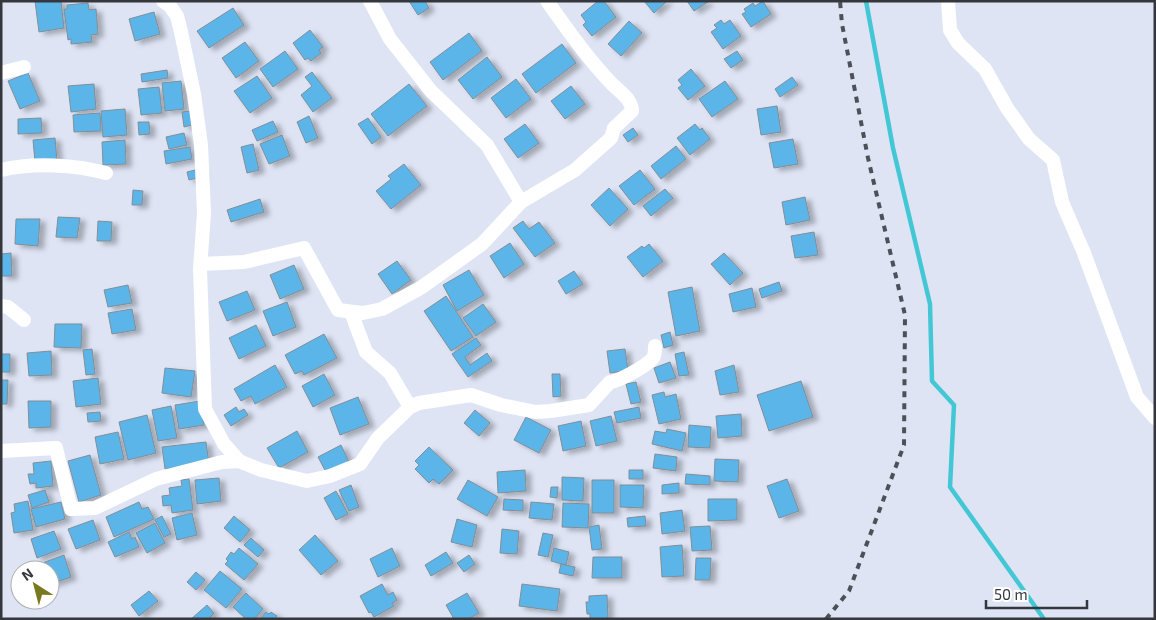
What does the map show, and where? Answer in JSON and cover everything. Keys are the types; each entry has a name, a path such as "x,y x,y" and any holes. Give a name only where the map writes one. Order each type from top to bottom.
{"street":[{"path":"163,1 170,6 177,16 194,94 201,145 204,213 201,264 205,409 224,444 239,461"},
{"path":"370,1 390,39 431,91 487,145 521,202"},
{"path":"201,264 244,262 304,248 338,310 363,314 382,309 422,287 482,244 521,202 575,170 611,138 614,128 630,114 632,108 624,95 610,82 547,1"},
{"path":"948,1 950,30 958,43 986,69 1007,108 1029,139 1048,153 1053,160 1062,202 1084,253 1137,397 1155,418"},
{"path":"1,73 24,67"},
{"path":"1,170 21,167 81,166 106,173"},
{"path":"1,306 8,307 24,320"},
{"path":"351,312 366,352 390,374 410,407"},
{"path":"1,452 56,448 71,509 95,508 156,478 222,462 239,461 261,470 308,481 330,476 360,464 378,438 410,407 419,403 471,395 501,405 536,412 579,408 589,405 610,382 618,381 634,370 644,367 654,357 655,346"},
{"path":"222,462 224,444"}],"building":[{"path":"35,1 61,1 64,28 39,32"},
{"path":"409,1 425,1 429,8 418,15"},
{"path":"598,1 604,1 616,17 592,36 583,25 586,22 581,15"},
{"path":"644,1 667,1 654,13"},
{"path":"687,1 707,1 708,2 694,11"},
{"path":"763,1 771,14 751,27 742,14 746,12 744,9 753,3 755,6"},
{"path":"88,3 89,10 96,9 98,34 91,35 92,42 71,44 71,39 68,40 64,9 67,9 67,5"},
{"path":"233,8 244,25 209,48 197,31"},
{"path":"154,12 160,34 135,41 129,19"},
{"path":"721,20 724,24 730,20 741,36 723,49 711,32 717,28 714,25"},
{"path":"629,21 642,33 621,56 608,44"},
{"path":"310,30 323,47 319,50 321,53 311,61 308,58 305,60 293,43"},
{"path":"469,33 482,51 443,80 430,62"},
{"path":"245,42 259,61 236,78 222,58"},
{"path":"562,44 576,63 536,93 522,74"},
{"path":"285,51 298,69 273,87 260,69"},
{"path":"737,51 743,60 731,68 724,59"},
{"path":"487,57 502,77 473,99 458,80"},
{"path":"691,69 705,86 688,100 678,88 682,85 678,80"},
{"path":"167,70 168,78 142,82 141,74"},
{"path":"312,72 332,98 313,112 301,95 312,86 305,77"},
{"path":"28,73 40,101 20,109 8,81"},
{"path":"257,76 272,98 250,113 234,91"},
{"path":"792,77 798,85 780,97 775,89"},
{"path":"516,79 531,99 506,118 491,98"},
{"path":"181,81 184,109 165,111 162,83"},
{"path":"725,81 738,99 712,117 699,99"},
{"path":"94,84 96,109 71,112 68,86"},
{"path":"409,84 427,106 388,136 371,114"},
{"path":"571,86 585,104 565,119 551,101"},
{"path":"159,87 162,113 141,115 138,89"},
{"path":"777,106 781,132 761,135 757,109"},
{"path":"125,109 127,135 103,137 101,111"},
{"path":"190,111 192,125 184,127 182,112"},
{"path":"100,113 101,131 74,132 73,115"},
{"path":"309,116 318,138 306,143 297,122"},
{"path":"41,118 42,133 18,134 18,119"},
{"path":"368,118 381,137 372,144 358,124"},
{"path":"273,121 278,132 257,141 252,130"},
{"path":"138,122 149,122 150,134 139,135"},
{"path":"525,124 539,143 518,158 504,139"},
{"path":"695,124 700,130 702,128 710,139 690,155 677,138"},
{"path":"633,128 638,135 628,142 623,135"},
{"path":"184,133 187,145 169,149 166,137"},
{"path":"282,135 290,156 269,164 260,144"},
{"path":"55,138 57,161 35,162 33,140"},
{"path":"793,139 798,164 774,168 769,143"},
{"path":"125,140 126,164 103,165 102,142"},
{"path":"253,144 259,170 247,173 241,147"},
{"path":"676,146 686,159 661,179 651,166"},
{"path":"190,147 192,159 166,164 164,151"},
{"path":"404,164 421,185 391,209 376,191 391,179 388,176"},
{"path":"199,169 201,177 189,180 187,172"},
{"path":"640,170 655,189 634,205 619,186"},
{"path":"609,188 628,209 610,226 591,205"},
{"path":"665,189 673,198 651,216 643,206"},
{"path":"133,190 143,191 142,205 132,205"},
{"path":"805,197 810,220 786,225 782,202"},
{"path":"260,199 264,212 231,222 227,210"},
{"path":"58,217 80,218 77,238 56,237"},
{"path":"16,219 40,219 38,246 15,244"},
{"path":"98,221 112,222 111,241 97,241"},
{"path":"523,221 529,229 539,222 555,243 535,257 513,228"},
{"path":"814,232 818,255 795,258 791,236"},
{"path":"510,243 524,264 504,278 490,256"},
{"path":"649,244 663,261 643,277 627,257 642,246 644,248"},
{"path":"11,253 12,276 1,276 1,254"},
{"path":"724,253 743,273 730,285 711,264"},
{"path":"397,261 411,280 392,294 378,274"},
{"path":"294,265 304,289 280,299 270,275"},
{"path":"469,270 484,295 457,311 443,285"},
{"path":"574,271 583,284 566,294 558,281"},
{"path":"779,282 782,291 762,298 759,289"},
{"path":"128,285 132,303 108,307 104,290"},
{"path":"692,287 700,331 676,336 668,292"},
{"path":"752,288 756,307 733,312 729,294"},
{"path":"247,291 255,310 227,321 219,302"},
{"path":"446,296 473,337 451,351 424,311"},
{"path":"287,302 296,327 273,336 263,311"},
{"path":"483,304 496,322 476,336 463,318"},
{"path":"132,309 136,330 112,334 108,313"},
{"path":"55,324 82,324 81,348 54,347"},
{"path":"256,325 266,346 239,359 229,338"},
{"path":"670,332 673,345 664,348 661,335"},
{"path":"324,334 337,358 304,375 302,371 295,374 285,355"},
{"path":"476,338 481,345 465,357 470,365 487,353 492,361 468,377 452,354"},
{"path":"92,349 95,374 86,375 83,350"},
{"path":"625,349 628,370 610,373 607,351"},
{"path":"51,351 52,375 29,376 27,353"},
{"path":"684,352 689,375 679,376 675,354"},
{"path":"1,354 10,354 10,372 1,372"},
{"path":"670,362 676,378 659,383 654,368"},
{"path":"275,365 287,387 255,404 251,396 241,401 234,389"},
{"path":"734,365 739,392 720,395 715,371"},
{"path":"165,368 195,371 191,397 162,393"},
{"path":"324,374 335,395 313,407 302,386"},
{"path":"552,374 560,374 561,396 553,397"},
{"path":"98,378 101,404 76,407 73,381"},
{"path":"1,380 8,380 7,404 1,404"},
{"path":"801,381 813,417 769,431 757,395"},
{"path":"636,382 641,402 631,404 626,384"},
{"path":"664,392 665,397 676,394 681,419 659,424 652,395"},
{"path":"358,397 369,424 340,435 330,408"},
{"path":"28,401 51,401 51,427 29,428"},
{"path":"200,401 204,425 179,429 175,405"},
{"path":"171,406 177,438 158,441 152,410"},
{"path":"236,407 239,412 244,409 248,415 231,426 224,415"},
{"path":"639,407 641,418 617,423 614,412"},
{"path":"475,410 490,423 479,436 464,423"},
{"path":"100,412 101,421 88,422 87,413"},
{"path":"741,414 742,436 718,438 716,416"},
{"path":"147,415 156,453 128,460 119,422"},
{"path":"611,416 617,441 596,446 590,421"},
{"path":"526,417 551,430 539,453 514,440"},
{"path":"581,421 586,446 563,451 558,426"},
{"path":"689,425 711,427 710,448 688,447"},
{"path":"667,429 686,433 682,451 652,444 655,431 666,433"},
{"path":"297,431 308,452 279,468 267,448"},
{"path":"118,432 124,459 100,464 95,437"},
{"path":"206,442 209,464 165,469 162,447"},
{"path":"341,445 349,462 327,474 318,457"},
{"path":"429,447 453,470 439,484 433,479 429,483 415,469 419,465 415,461"},
{"path":"655,454 677,457 676,471 653,468"},
{"path":"90,455 101,495 79,502 68,461"},
{"path":"715,459 739,460 738,482 714,481"},
{"path":"51,461 53,486 36,488 36,483 30,484 28,474 34,474 33,463"},
{"path":"525,470 526,491 498,493 497,472"},
{"path":"629,470 643,470 643,479 629,479"},
{"path":"686,474 710,476 710,485 685,484"},
{"path":"562,477 584,478 583,501 562,500"},
{"path":"219,478 221,501 197,504 195,480"},
{"path":"189,479 193,510 172,513 171,505 163,506 162,496 170,495 169,488 182,486 181,480"},
{"path":"787,479 799,511 779,518 767,486"},
{"path":"468,480 498,497 487,516 457,499"},
{"path":"592,480 614,480 614,513 592,513"},
{"path":"679,483 679,493 662,494 662,485"},
{"path":"351,485 359,507 349,511 339,490"},
{"path":"620,485 644,485 643,508 620,507"},
{"path":"551,487 558,487 557,498 550,497"},
{"path":"45,490 49,502 32,508 28,495"},
{"path":"336,491 348,514 336,520 324,498"},
{"path":"504,499 523,500 523,511 503,510"},
{"path":"708,499 737,499 737,520 708,521"},
{"path":"28,501 33,530 14,533 11,513 15,512 14,504"},
{"path":"61,502 65,519 36,527 31,509"},
{"path":"139,502 142,509 148,507 154,519 114,537 106,517"},
{"path":"531,502 554,504 552,520 529,518"},
{"path":"563,503 589,504 588,528 562,527"},
{"path":"682,510 685,531 662,534 660,513"},
{"path":"192,513 197,535 177,540 172,518"},
{"path":"162,516 171,534 164,537 155,520"},
{"path":"234,516 250,530 240,542 224,528"},
{"path":"645,516 646,526 628,527 627,518"},
{"path":"457,519 477,525 472,547 451,542"},
{"path":"93,520 100,540 76,549 68,529"},
{"path":"155,523 165,543 147,553 136,533"},
{"path":"599,525 602,549 592,550 589,527"},
{"path":"710,526 712,550 692,551 690,527"},
{"path":"502,529 519,531 517,554 500,553"},
{"path":"54,531 61,549 37,558 31,539"},
{"path":"129,532 132,539 135,537 139,547 115,557 108,542"},
{"path":"543,533 553,535 548,557 538,555"},
{"path":"315,535 338,561 321,575 299,550"},
{"path":"251,538 264,550 258,557 244,545"},
{"path":"682,545 684,576 662,577 660,547"},
{"path":"239,548 258,564 244,580 225,564 231,552 234,554"},
{"path":"392,548 400,566 378,577 370,559"},
{"path":"554,548 569,552 566,565 551,561"},
{"path":"446,552 453,563 431,576 425,565"},
{"path":"64,555 71,577 60,581 60,560 50,560"},
{"path":"469,555 475,564 464,572 457,563"},
{"path":"593,557 622,557 622,578 592,578"},
{"path":"696,558 711,558 710,580 695,580"},
{"path":"561,564 575,567 573,576 559,573"},
{"path":"220,571 242,589 226,608 204,590"},
{"path":"196,572 205,580 196,590 187,582"},
{"path":"382,584 388,595 393,592 397,600 392,603 394,606 374,617 371,612 369,613 360,596"},
{"path":"522,584 560,589 557,611 519,606"},
{"path":"149,591 158,601 139,616 131,605"},
{"path":"246,593 263,609 254,619 246,619 233,607"},
{"path":"467,593 479,613 468,619 454,619 446,605"},
{"path":"607,595 608,619 590,619 590,614 587,614 586,602 589,602 589,596"},
{"path":"207,605 214,613 208,619 191,619"},
{"path":"266,612 269,614 271,612 277,616 275,619 260,619"}],"waterway":[{"path":"866,1 893,148 930,304 932,381 954,405 950,487 1044,619"}],"railway":[{"path":"826,619 849,591 904,445 905,315 868,158 842,24 840,1"}]}
